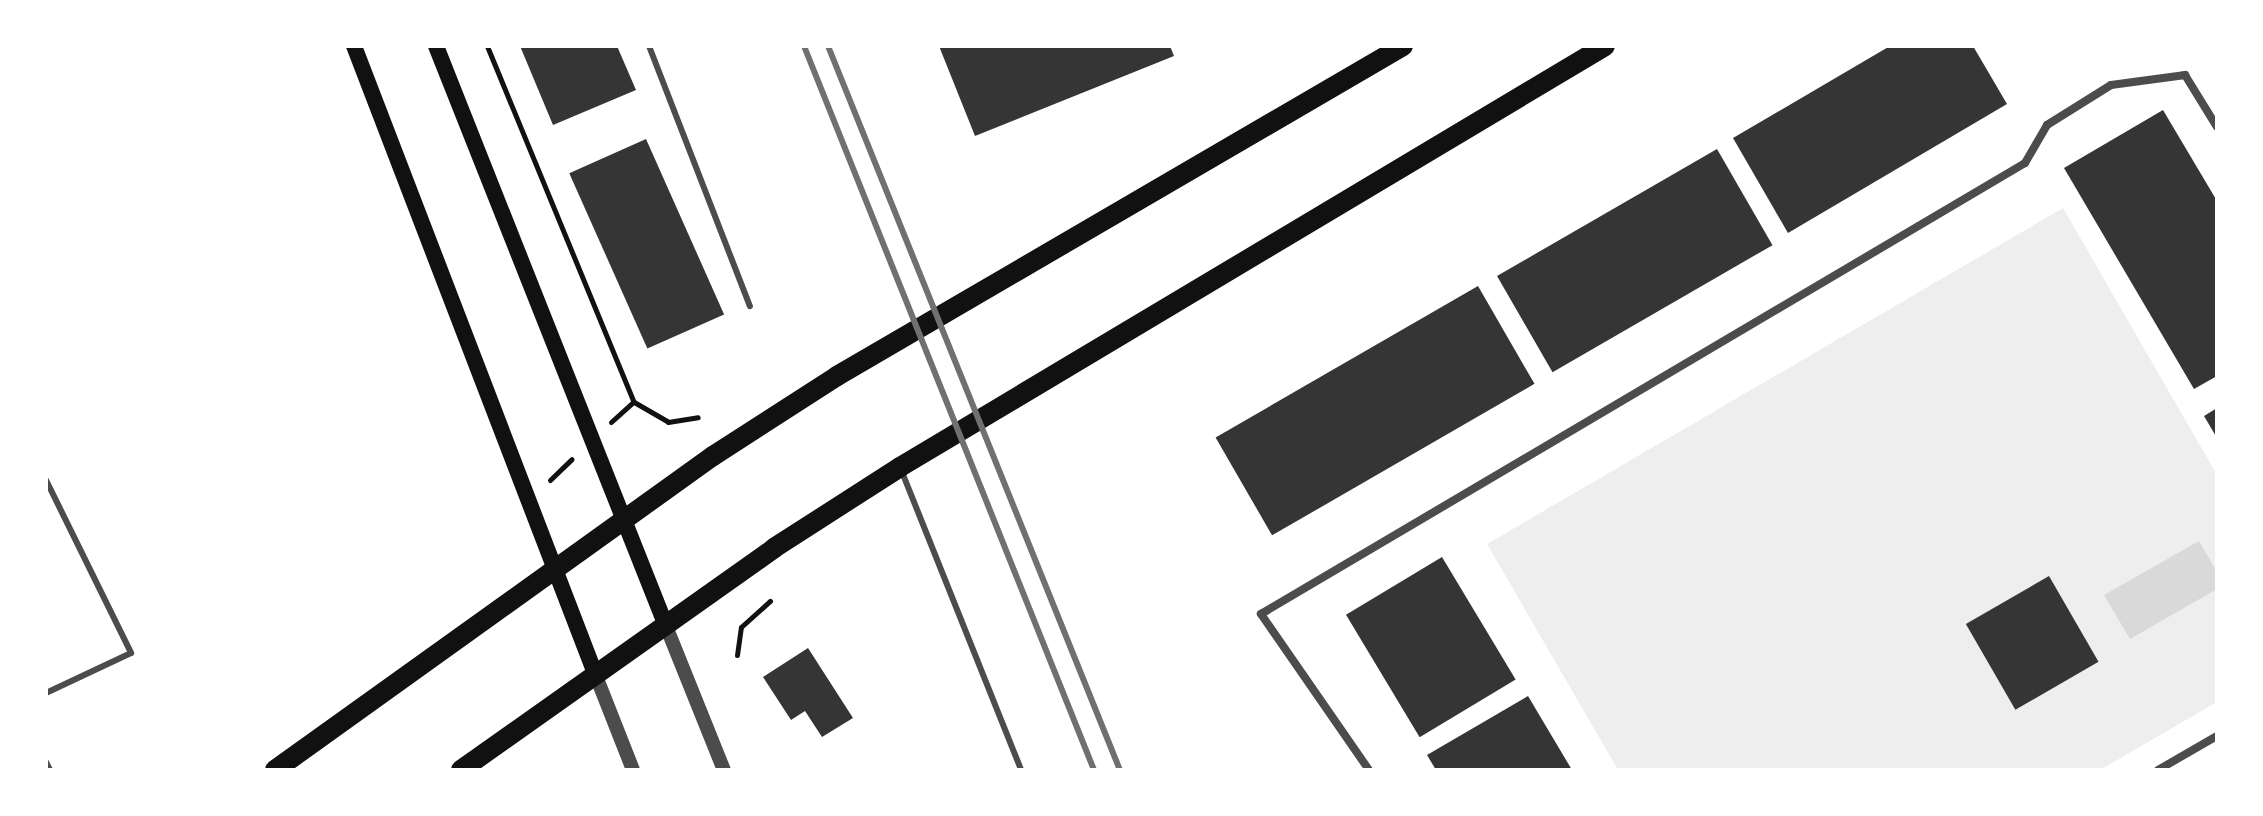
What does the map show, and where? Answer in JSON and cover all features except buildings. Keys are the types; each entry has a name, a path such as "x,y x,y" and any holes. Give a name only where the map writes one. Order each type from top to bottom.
{"main road":[{"path":"354,46 596,676"},
{"path":"436,46 666,626"},
{"path":"461,770 900,467 1605,46"},
{"path":"275,770 557,573 713,456 837,376 1390,49"}],"street":[{"path":"1369,770 1261,614 2025,163 2047,125 2111,85 2185,75 2217,127"},
{"path":"666,626 724,770"},
{"path":"596,676 633,770"},
{"path":"2158,770 2217,736"}],"lane":[{"path":"649,46 750,306"},
{"path":"900,467 1021,770"},
{"path":"46,480 131,653 46,693"},
{"path":"46,762 50,770"}],"path":[{"path":"487,46 634,402 668,422 698,417"},
{"path":"529,499 634,402"},
{"path":"737,655 741,627 770,601"}],"shaded area":[{"path":"2063,208 2217,475 2217,702 2100,770 1618,770 1487,544"},
{"path":"2199,541 2217,572 2217,589 2130,639 2104,595"}],"railway":[{"path":"804,46 1094,770"},
{"path":"828,46 1120,770"}]}
